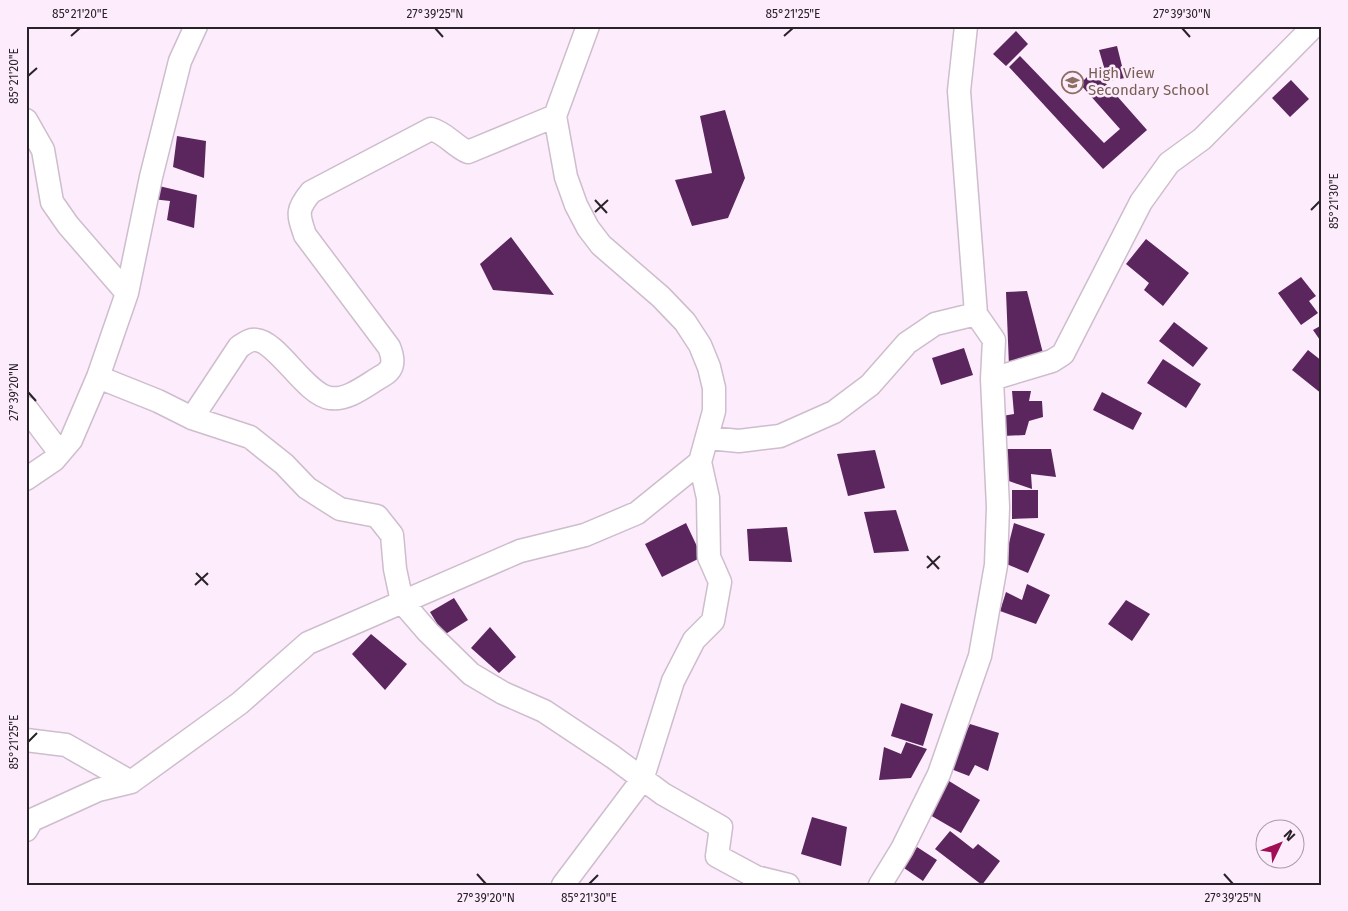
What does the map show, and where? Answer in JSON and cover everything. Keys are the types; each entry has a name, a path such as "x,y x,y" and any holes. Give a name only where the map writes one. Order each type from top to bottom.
{"street":[{"path":"26,479 54,460 71,440 98,376 127,293 151,177 180,61 196,26"},
{"path":"563,885 642,780 673,681 694,640 713,621 720,582 709,557 708,498 700,462 714,410 714,388 700,345 679,316 601,245 588,228 576,205 566,177 556,116 588,26"},
{"path":"880,885 902,848 939,774 980,656 996,565 998,507 992,379 994,340 976,314 958,91 966,26"},
{"path":"992,379 1052,361 1062,354 1140,202 1169,163 1202,139 1314,26"},
{"path":"192,418 239,347 248,341 257,339 268,346 317,392 329,398 340,397 356,391 387,374 392,367 394,358 389,347 306,235 298,215 301,204 311,192 431,129 440,132 457,147 468,152 556,116"},
{"path":"26,120 43,150 52,202 68,225 127,293"},
{"path":"708,438 739,441 780,436 834,412 870,385 907,342 935,324 976,314"},
{"path":"98,376 158,401 192,418 250,437 284,464 307,488 340,509 377,516 392,535 395,569 402,602 428,632 471,674 503,693 544,711 663,794 721,826 717,856 756,877 788,885"},
{"path":"26,408 60,453"},
{"path":"26,830 32,820 98,790 131,782 240,702 308,643 520,551 584,535 637,513 700,462"},
{"path":"26,740 66,745 131,782"}],"building":[{"path":"1016,31 1028,44 1006,66 993,54"},
{"path":"1117,46 1125,78 1108,81 1099,50"},
{"path":"1020,56 1104,143 1120,129 1080,84 1094,70 1147,130 1103,169 1009,67"},
{"path":"1291,80 1309,99 1290,117 1272,98"},
{"path":"725,110 745,178 728,218 692,226 675,180 712,173 700,116"},
{"path":"177,136 206,141 204,178 173,167"},
{"path":"159,186 197,195 194,228 167,220 170,201 152,199"},
{"path":"511,237 554,295 493,290 480,264"},
{"path":"1146,239 1189,273 1163,306 1144,290 1149,283 1126,264"},
{"path":"1301,277 1316,296 1309,301 1318,313 1301,325 1278,293"},
{"path":"1027,291 1044,357 1009,366 1006,292"},
{"path":"1174,322 1208,348 1193,367 1159,341"},
{"path":"1322,325 1322,343 1313,330"},
{"path":"964,348 973,375 941,385 932,358"},
{"path":"1308,350 1322,361 1322,394 1292,370"},
{"path":"1163,359 1201,384 1186,408 1147,383"},
{"path":"1012,391 1031,391 1029,401 1042,401 1043,417 1029,421 1025,435 1003,436 1002,416 1014,414"},
{"path":"1102,392 1142,413 1133,430 1093,410"},
{"path":"1005,449 1051,449 1056,477 1031,474 1032,489 1006,480"},
{"path":"875,450 885,488 848,496 837,454"},
{"path":"1012,490 1038,490 1038,518 1012,519"},
{"path":"896,510 909,551 874,553 864,512"},
{"path":"686,523 702,557 662,577 645,544"},
{"path":"1014,523 1045,534 1028,573 1004,563"},
{"path":"787,527 792,562 749,561 747,529"},
{"path":"1027,584 1050,595 1036,624 1000,611 1006,592 1022,600"},
{"path":"454,598 468,620 444,635 430,612"},
{"path":"1126,600 1150,614 1132,641 1108,624"},
{"path":"490,627 516,657 499,673 471,648"},
{"path":"371,634 407,664 385,690 352,654"},
{"path":"901,703 933,714 923,746 891,736"},
{"path":"970,724 999,733 988,771 975,765 969,776 951,769 959,745"},
{"path":"906,742 927,749 911,778 879,780 884,747 901,754"},
{"path":"949,781 980,800 961,833 930,815"},
{"path":"812,817 847,827 841,866 801,854"},
{"path":"950,831 973,849 978,844 1000,861 982,885 935,849"},
{"path":"917,847 937,860 923,881 904,868"}],"place":[{"name":"High View Secondary School","path":"1072,82"}]}
